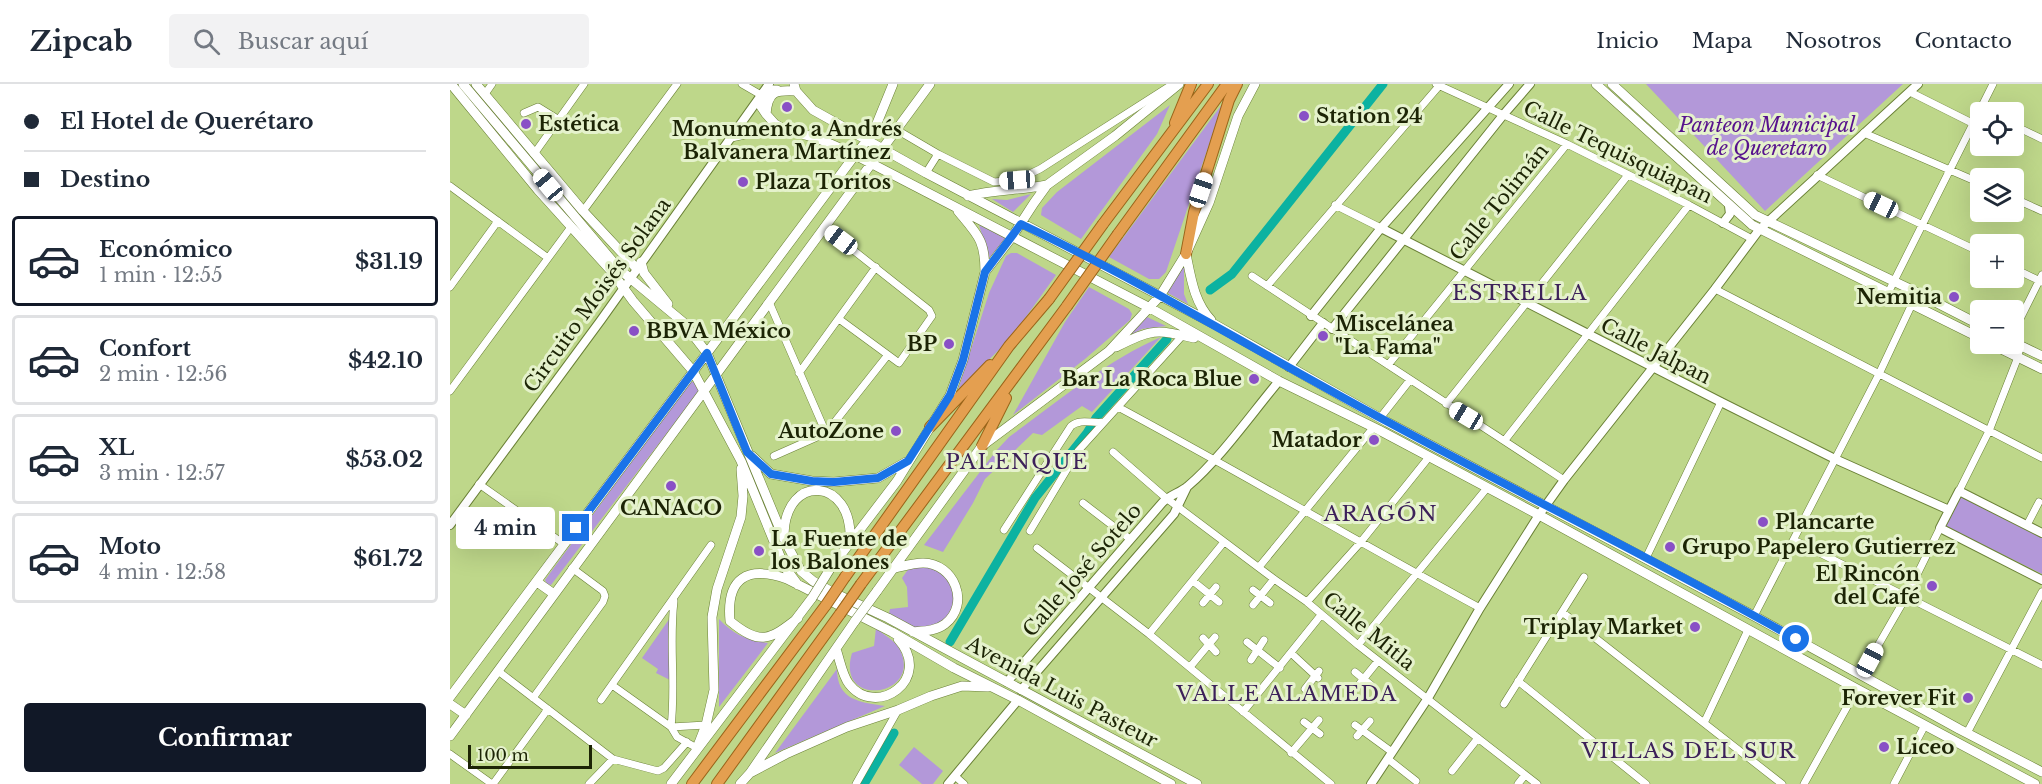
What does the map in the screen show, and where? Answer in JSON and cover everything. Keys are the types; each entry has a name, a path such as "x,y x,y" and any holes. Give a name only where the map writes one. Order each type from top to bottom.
{"highway":[{"path":"1170,137 1191,84"},
{"path":"930,427 1009,346 1049,299 1208,84"},
{"path":"717,784 1227,84"},
{"path":"1186,254 1194,212 1228,100 1237,84"},
{"path":"692,784 826,605 1009,346"},
{"path":"982,446 1017,375"},
{"path":"685,784 714,753"}],"main road":[{"path":"451,84 571,227 612,272 683,322"},
{"path":"463,84 627,284 693,372 741,460 784,566 798,585"},
{"path":"476,84 583,211 639,266 683,322"},
{"path":"450,698 855,155 868,141 893,84"},
{"path":"450,736 930,84"},
{"path":"985,272 1047,185 1115,136 1179,84"},
{"path":"1109,351 1160,296 1186,254 1209,202 1238,116 1255,84"},
{"path":"1596,84 1729,206 1759,230 1970,333"},
{"path":"1612,84 1743,206 1766,222 1896,282 1970,320"},
{"path":"785,130 775,124 766,114 760,105 761,95 768,90 795,87 813,110 882,149 1214,324 1380,418 1548,505 2042,772"},
{"path":"766,114 767,101 780,90"},
{"path":"732,137 758,131 785,130 802,133 855,155 1149,308 1279,381 1539,515 2035,784"},
{"path":"968,196 1047,185"},
{"path":"670,784 798,618 850,540 897,481 950,395 985,272 985,252 979,235 955,207"},
{"path":"1186,254 1192,284 1201,307 1214,324"},
{"path":"772,266 788,275"},
{"name":"Avenida Luis Pasteur","path":"683,322 707,353 784,539 801,571 813,581 1007,682 1019,695 1171,784"},
{"path":"740,784 982,446 1109,351 1144,333 1161,331 1204,340"},
{"path":"2024,347 2042,356"},
{"path":"2014,354 2042,369"},
{"path":"747,452 771,474 812,481 834,482 878,478 908,461"},
{"path":"697,748 706,725 714,690 712,617 717,589 741,517 743,496 741,460"},
{"path":"784,539 789,506 805,492 819,490 833,495 842,503 848,513 851,526 850,540"},
{"path":"895,568 921,562 931,564 947,573 958,589 956,609 945,624 936,629 911,632"},
{"name":"Avenida Luis Pasteur","path":"798,618 780,632 769,636 748,635 730,621 729,605 733,588 740,580 752,574 774,575 798,585 892,632 992,687 1019,695 1197,784"},
{"path":"537,582 554,594"},
{"path":"836,649 844,675 855,690 870,697 890,694 905,681 910,663 909,654 892,632"},
{"path":"750,773 847,727 898,710 949,689 962,686 992,687"},
{"path":"450,704 466,715"}],"street":[{"path":"485,94 492,84"},
{"path":"534,154 584,84"},
{"path":"583,211 677,84"},
{"path":"742,84 761,95"},
{"name":"Circuito Moisés Solana","path":"450,525 627,284 769,84"},
{"path":"897,130 994,182 1017,180 1040,169 1173,84"},
{"path":"1311,316 1381,228 1509,84"},
{"path":"1332,329 1530,84"},
{"path":"1371,784 1428,698 1480,608 1539,515 1564,480 1716,289 1759,230 1918,84"},
{"path":"1986,102 1993,84"},
{"path":"1267,286 1437,85"},
{"name":"Calle Tequisquiapan","path":"1437,85 1568,144 1752,239"},
{"path":"1910,92 1970,122"},
{"path":"524,113 537,106 559,120"},
{"path":"2024,130 2042,139"},
{"path":"1888,293 1896,282 1970,132"},
{"path":"1864,133 1970,179"},
{"name":"Calle Tolimán","path":"1388,365 1568,144"},
{"path":"926,173 938,154"},
{"path":"1446,404 1628,175"},
{"path":"1817,175 1970,247"},
{"path":"450,186 548,258"},
{"path":"2024,203 2042,211"},
{"name":"Calle Jalpan","path":"1335,205 1835,459 1949,510"},
{"path":"1505,440 1689,205"},
{"path":"1723,223 1730,214 1729,206"},
{"path":"450,287 498,221"},
{"path":"450,391 571,227"},
{"path":"824,227 932,313 899,363 839,319"},
{"path":"799,373 876,267"},
{"path":"2024,272 2041,279 2024,312"},
{"path":"1252,276 1564,480"},
{"path":"1716,289 2042,458"},
{"path":"1754,616 1879,374 1908,302 1910,289"},
{"path":"769,302 826,433"},
{"path":"1289,367 1323,323"},
{"path":"1030,531 1078,451 1183,335"},
{"path":"1861,675 1906,597 1989,431 2018,354"},
{"path":"774,456 826,433 887,356"},
{"path":"1380,418 1410,380"},
{"name":"Calle José Sotelo","path":"1007,682 1166,498 1187,487 1214,460 1279,381"},
{"path":"1646,558 1721,402"},
{"path":"1118,407 1480,608"},
{"path":"1004,530 1071,426 1082,421 1101,423"},
{"path":"1259,567 1373,428"},
{"name":"Calle Mitla","path":"1113,453 1166,498 1307,602 1378,661 1537,784"},
{"path":"1307,602 1360,543 1429,457"},
{"path":"479,484 564,544"},
{"name":"Calle José Sotelo","path":"948,784 1100,597 1179,507 1187,487"},
{"path":"1358,645 1487,488"},
{"path":"1959,491 2042,532"},
{"path":"2027,525 2039,502"},
{"path":"1083,503 1130,539"},
{"path":"1940,528 2042,580"},
{"path":"1794,540 2042,665"},
{"path":"1149,634 1224,542"},
{"path":"601,700 711,545"},
{"path":"1037,548 1149,634 1331,784"},
{"path":"533,698 603,602 605,596 603,591 572,568"},
{"path":"1504,704 1584,577"},
{"path":"1253,605 1274,579"},
{"path":"1193,581 1219,602"},
{"path":"1203,603 1216,587"},
{"path":"1253,590 1270,603"},
{"path":"1968,733 2042,592"},
{"path":"671,727 673,708 672,619 675,598"},
{"path":"1562,612 1782,784"},
{"path":"1243,712 1321,615"},
{"path":"1704,723 1748,630"},
{"path":"1190,668 1215,637"},
{"path":"1203,638 1216,651"},
{"path":"1251,660 1264,640"},
{"path":"1247,642 1280,668"},
{"path":"1291,653 1318,675 1305,689"},
{"path":"1357,687 1378,661"},
{"path":"498,671 613,759 658,771 664,768 687,742"},
{"path":"1354,672 1371,686"},
{"path":"1518,681 1646,784"},
{"path":"612,685 671,727 677,737 697,748"},
{"path":"1804,784 1857,689"},
{"path":"450,754 492,784 548,709"},
{"path":"856,784 898,710"},
{"path":"1291,753 1319,720"},
{"path":"1357,736 1370,721"},
{"path":"1304,722 1320,734"},
{"path":"671,727 706,725"},
{"path":"1354,725 1390,755 1416,781"},
{"path":"1894,784 1925,725"},
{"path":"1452,771 1478,738"},
{"path":"589,784 613,759"},
{"path":"1518,784 1525,775"},
{"path":"955,776 964,784"}],"green space":[{"name":"Panteon Municipal de Queretaro","path":"1646,84 1903,84 1765,211"},
{"path":"1223,103 1166,272 1159,279 1149,279 1109,257"},
{"path":"1170,105 1157,134 1081,239 1041,215 1042,208 1057,192"},
{"path":"1031,194 1013,212 992,199 1007,200"},
{"path":"979,225 1006,238 989,258"},
{"path":"1017,253 1056,275 1010,339 958,390 989,293 1006,256"},
{"path":"1184,264 1184,294 1188,304 1166,292"},
{"path":"1089,287 1129,309 1132,314 1130,320 1085,359 1013,415 1065,322"},
{"path":"1145,316 1166,326 1142,329 1123,339"},
{"path":"1161,337 1092,412 1082,406 1042,435 1033,433 985,479 943,552 924,545 1009,437 1101,370"},
{"path":"690,382 694,382 699,391 551,585 547,584 545,580"},
{"path":"1960,495 2042,535 2042,574 1945,526"},
{"path":"912,564 931,564 958,589 952,617 925,631 888,618 890,609 908,607 907,587 902,578"},
{"path":"670,618 672,681 656,673 658,669 642,658"},
{"path":"719,619 741,636 768,643 719,707"},
{"path":"876,628 898,647 904,666 900,678 890,686 878,690 866,689 856,683 850,671 852,653 874,646"},
{"path":"837,669 841,687 851,698 885,706 775,753"},
{"path":"914,747 943,771 933,784 922,784 899,765"}],"waterway":[{"path":"1210,290 1232,274 1383,84"},
{"path":"950,642 1035,498 1087,433 1096,418 1167,339"},
{"path":"864,784 894,733"}],"place":[{"name":"Monumento a Andrés Balvanera Martínez","path":"787,107"},
{"name":"Station 24","path":"1304,116"},
{"name":"Estética","path":"526,124"},
{"name":"Plaza Toritos","path":"743,182"},
{"name":"Nemitia","path":"1954,297"},
{"name":"BBVA México","path":"634,331"},
{"name":"Miscelánea \"La Fama\"","path":"1323,336"},
{"name":"BP","path":"949,344"},
{"name":"Bar La Roca Blue","path":"1254,379"},
{"name":"AutoZone","path":"896,431"},
{"name":"Matador","path":"1374,440"},
{"name":"CANACO","path":"671,486"},
{"name":"Plancarte","path":"1763,522"},
{"name":"Grupo Papelero Gutierrez","path":"1670,547"},
{"name":"La Fuente de los Balones","path":"759,551"},
{"name":"El Rincón del Café","path":"1932,586"},
{"name":"Triplay Market","path":"1695,627"},
{"name":"Forever Fit","path":"1968,698"},
{"name":"Liceo","path":"1884,747"}],"district":[{"name":"ESTRELLA","path":"1520,293"},
{"name":"PALENQUE","path":"1017,462"},
{"name":"ARAGÓN","path":"1381,514"},
{"name":"VALLE ALAMEDA","path":"1287,694"},
{"name":"VILLAS DEL SUR","path":"1689,751"}],"route":[{"path":"576,528 707,353 747,452 771,474 834,482 878,478 908,461 950,395 963,360 985,272 1021,224 1214,324 1387,422 1548,505 1796,639"}]}
